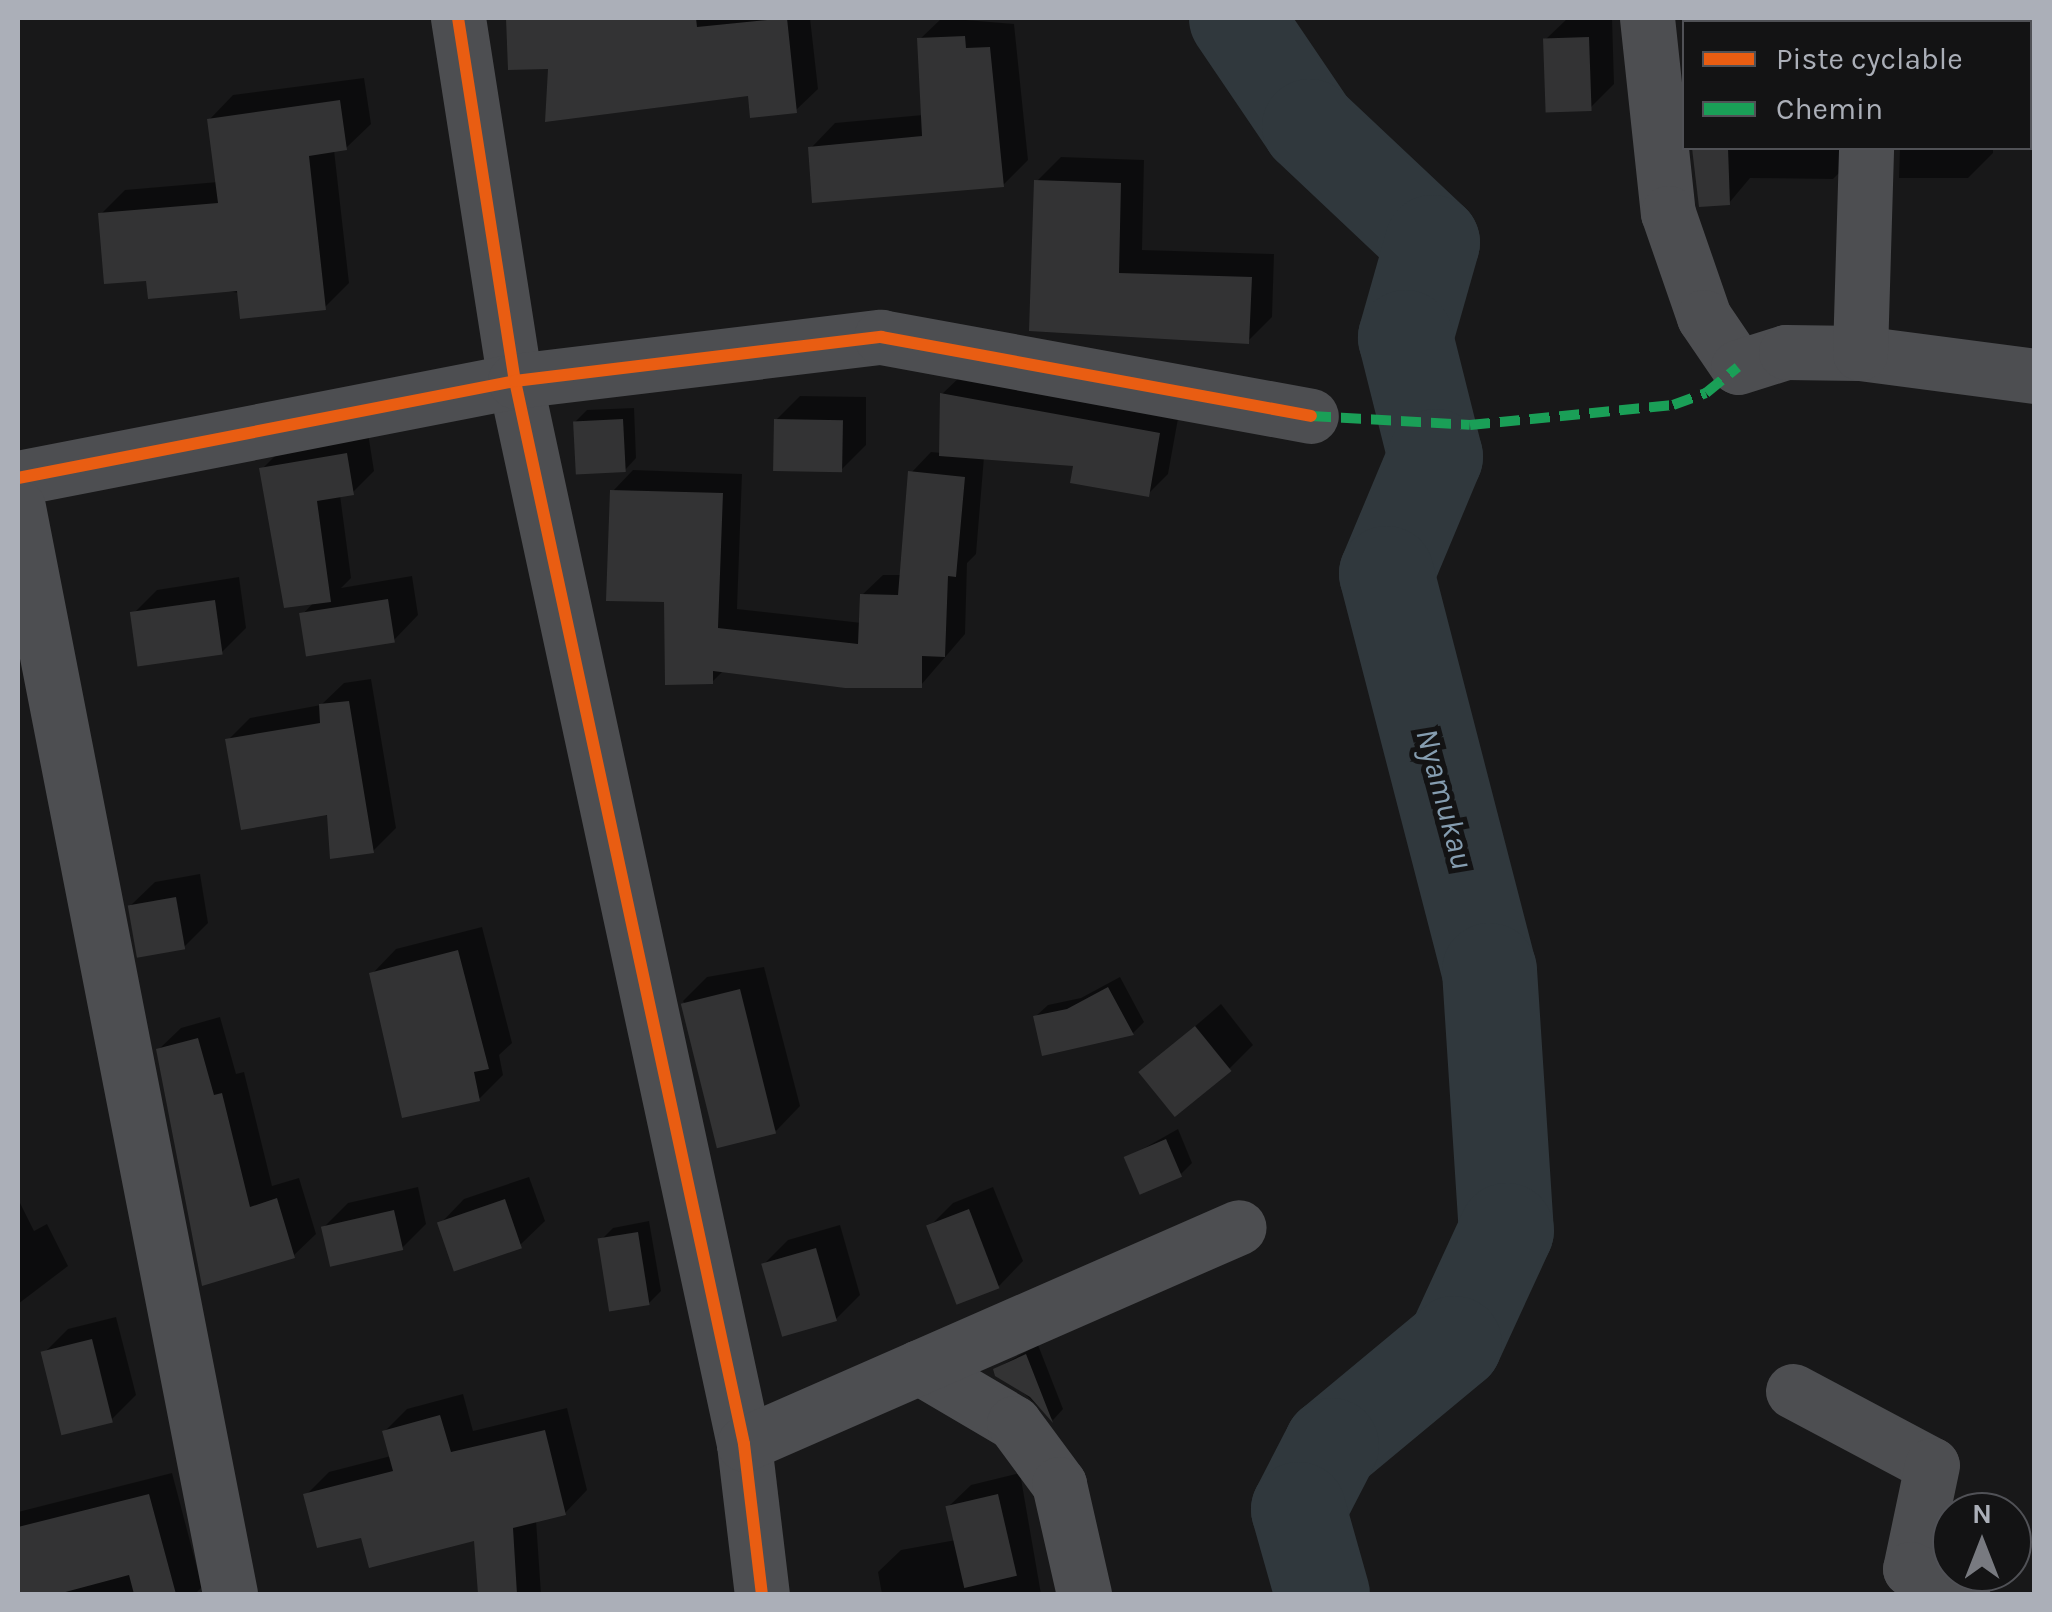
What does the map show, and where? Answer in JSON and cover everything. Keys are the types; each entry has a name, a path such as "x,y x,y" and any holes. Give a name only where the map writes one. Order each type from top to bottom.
{"street":[{"path":"458,18 515,381 744,1444 762,1594"},
{"path":"1647,18 1668,213 1704,318 1738,367 1786,352 1860,353 2034,376"},
{"path":"1860,353 1866,150"},
{"path":"18,478 515,381 881,337 1311,416"},
{"path":"18,508 230,1594"},
{"path":"744,1444 1238,1227"},
{"path":"919,1367 1014,1423 1059,1484 1084,1594"},
{"path":"1793,1391 1932,1465 1910,1568 1962,1594"}],"building":[{"path":"506,18 696,18 697,27 787,18 797,113 750,118 748,96 545,122 548,69 508,70"},
{"path":"965,36 966,48 990,47 1004,187 812,203 808,147 922,136 917,38"},
{"path":"1589,37 1592,111 1546,113 1543,39"},
{"path":"340,100 347,150 309,156 326,310 240,319 237,291 148,299 146,281 104,284 98,213 218,203 207,119"},
{"path":"1692,150 1728,150 1730,205 1699,207"},
{"path":"1034,180 1121,183 1119,273 1252,277 1249,344 1029,331"},
{"path":"940,393 1160,433 1149,497 1070,483 1073,466 939,456"},
{"path":"623,419 626,472 576,475 573,422"},
{"path":"774,419 843,420 842,472 773,471"},
{"path":"347,453 354,495 317,501 331,602 284,608 259,468"},
{"path":"908,471 965,477 956,577 948,576 945,657 922,656 922,688 845,688 713,671 713,684 665,685 664,602 606,601 610,490 723,493 718,628 858,644 860,594 898,595"},
{"path":"388,599 395,642 306,657 299,613"},
{"path":"215,600 223,654 137,666 130,612"},
{"path":"349,701 374,853 330,859 327,815 241,830 225,739 320,723 319,704"},
{"path":"176,897 185,949 137,958 128,906"},
{"path":"458,950 489,1069 474,1072 480,1101 402,1118 369,973"},
{"path":"1108,987 1134,1035 1042,1056 1033,1016 1067,1009"},
{"path":"740,989 776,1134 717,1148 681,1004"},
{"path":"1195,1026 1232,1071 1175,1117 1138,1072"},
{"path":"198,1038 214,1095 222,1093 250,1207 277,1198 295,1258 202,1286 156,1049"},
{"path":"1166,1139 1182,1177 1140,1195 1124,1157"},
{"path":"505,1199 522,1248 454,1272 437,1222"},
{"path":"969,1209 999,1288 957,1305 926,1225"},
{"path":"394,1210 403,1250 330,1267 321,1227"},
{"path":"638,1232 650,1305 609,1312 598,1238"},
{"path":"816,1248 837,1321 782,1337 761,1264"},
{"path":"92,1339 113,1422 61,1435 41,1352"},
{"path":"1026,1354 1053,1423 1030,1397 995,1376 993,1369"},
{"path":"440,1415 451,1452 545,1430 566,1515 513,1528 517,1594 478,1594 474,1541 369,1568 361,1538 317,1548 303,1494 393,1471 382,1431"},
{"path":"149,1494 176,1594 134,1594 129,1575 58,1594 18,1594 18,1527"},
{"path":"998,1494 1017,1576 964,1588 945,1506"}],"waterway":[{"name":"Nyamukau","path":"1236,18 1309,126 1432,242 1405,337 1435,456 1386,573 1489,970 1506,1230 1454,1343 1331,1445 1298,1509 1322,1594"}],"marked path":[{"path":"1311,416 1470,425 1673,405 1706,393 1738,367"}],"cycle path":[{"path":"458,18 515,381 744,1444 762,1594"},
{"path":"18,478 515,381 881,337 1311,416"}]}
